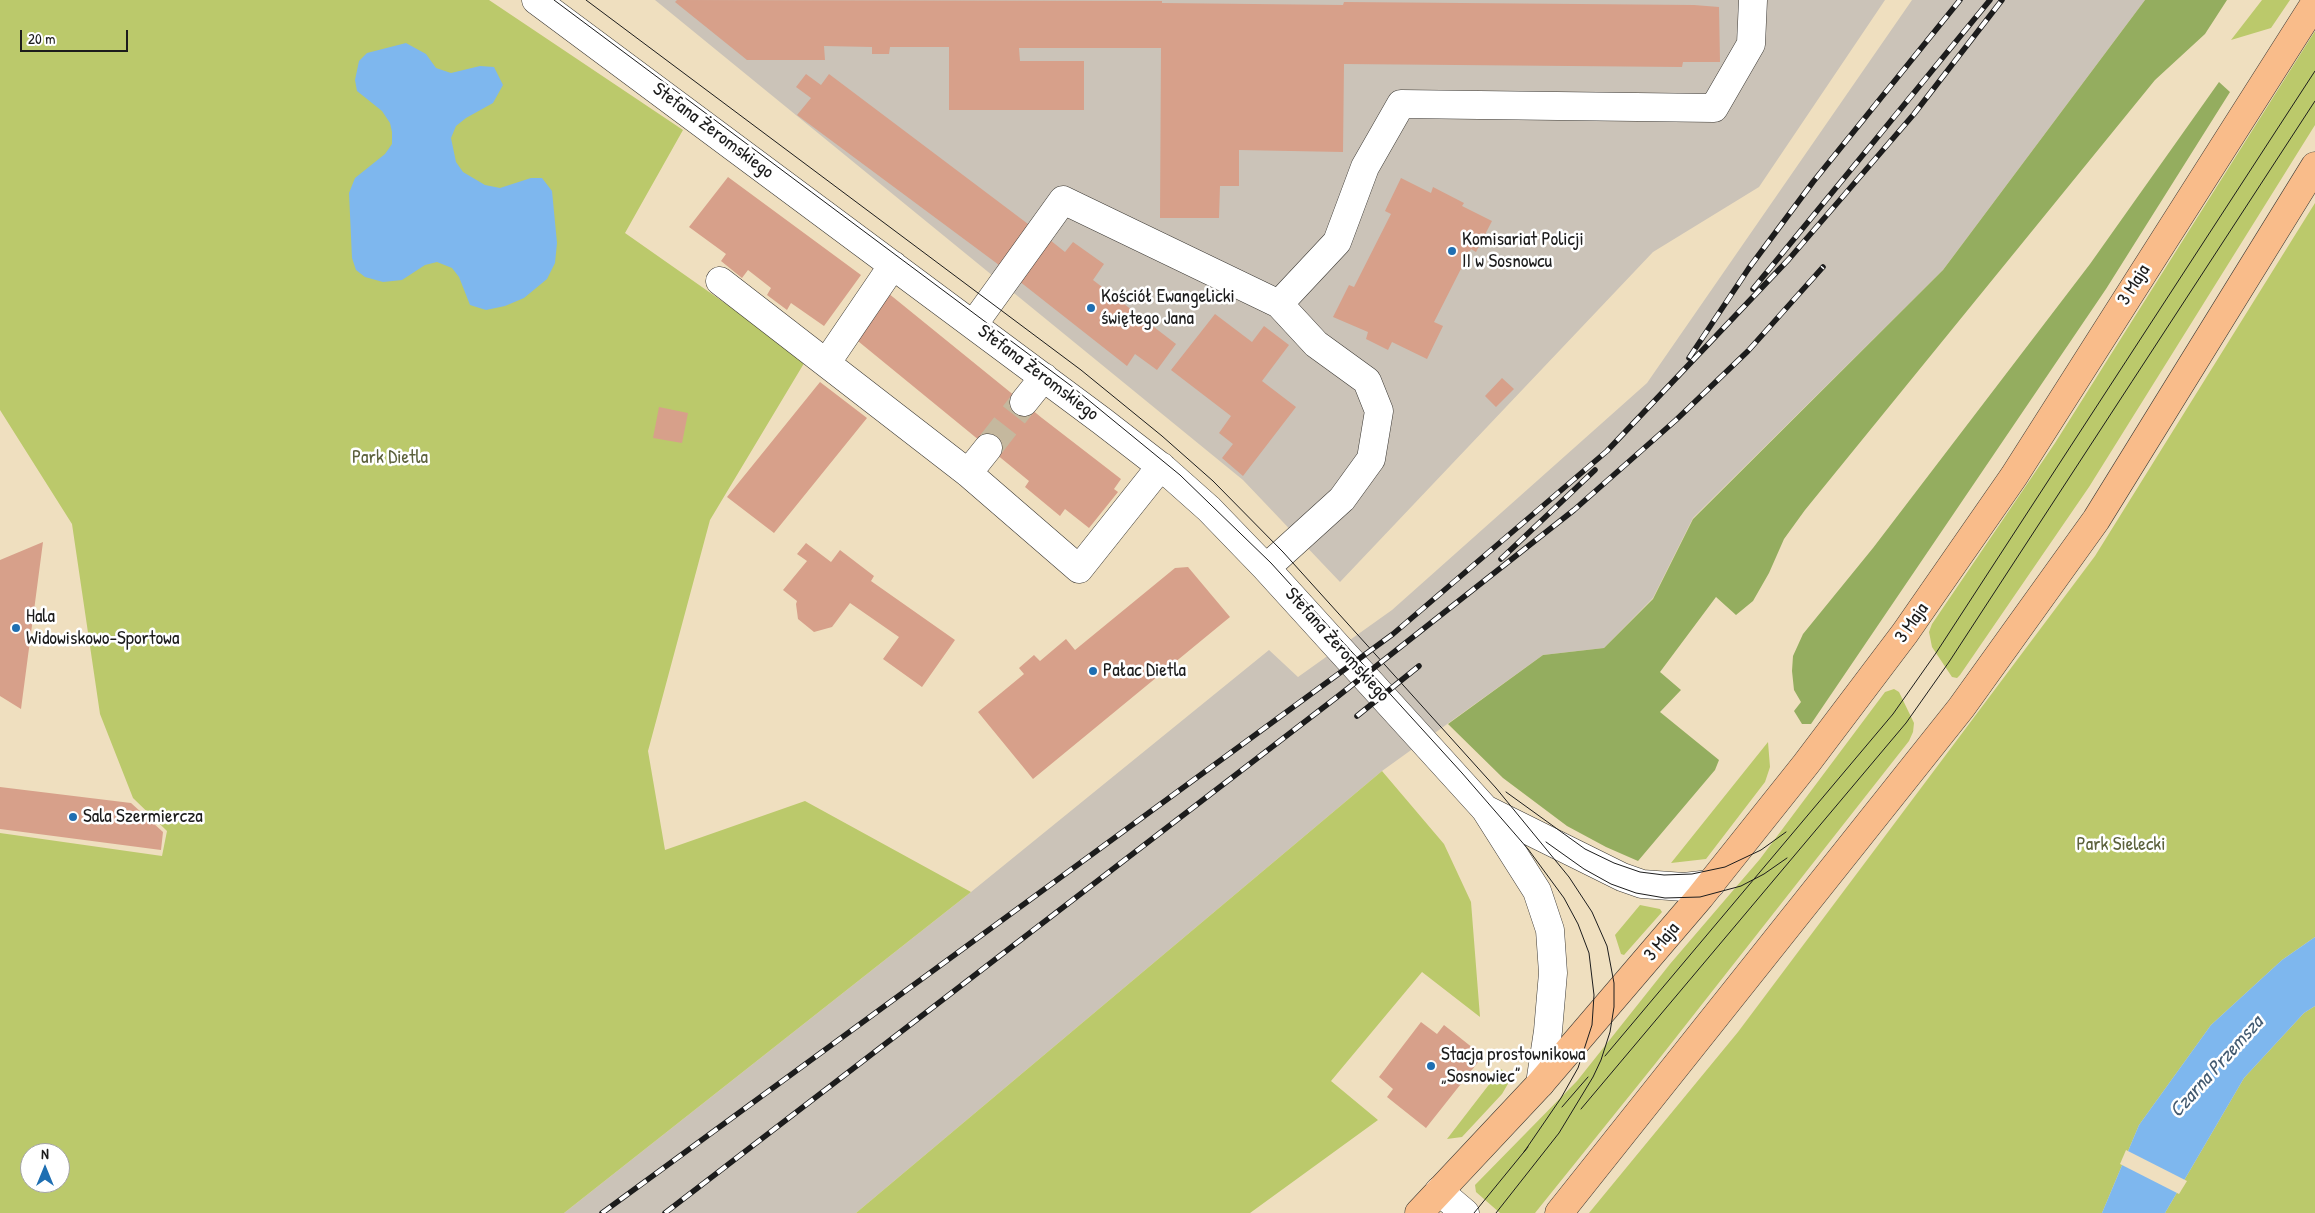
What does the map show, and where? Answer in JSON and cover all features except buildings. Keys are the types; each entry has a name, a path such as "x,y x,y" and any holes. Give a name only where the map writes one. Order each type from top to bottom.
{"main road":[{"name":"3 Maja","path":"1419,1213 1540,1084 1711,884 1806,764 1899,640 2008,483 2315,3"},
{"path":"1559,1213 1961,708 2096,520 2315,166"}],"street":[{"name":"Stefana Żeromskiego","path":"536,0 1044,377 1160,466 1209,509 1266,568 1485,809 1537,891 1550,930 1552,973 1548,1031 1540,1084"},
{"path":"1280,304 1337,242 1365,167 1401,104 1714,108 1751,44 1753,0"},
{"path":"973,324 1063,200 1280,304 1316,344 1367,381 1379,411 1371,459 1342,499 1266,568"},
{"path":"827,362 893,265"},
{"path":"720,281 968,473 1079,569 1160,466"},
{"path":"1024,402 1044,377"},
{"path":"968,473 988,448"},
{"name":"Stefana Żeromskiego","path":"1485,809 1622,877 1642,884 1684,887 1711,884"},
{"path":"1439,1191 1465,1213"}],"shaded area":[{"path":"655,0 1885,0 1759,187 1653,252 1340,582 1243,480"},
{"path":"1912,0 2145,0 1943,270 1693,518 1653,598 1604,648 1543,655 1382,771 856,1213 564,1213 971,892 1269,650 1298,677 1392,610 1647,383"}],"green space":[{"name":"Park Dietla","path":"0,0 489,0 683,130 625,233 806,360 710,520 648,751 665,850 805,801 971,892 564,1213 0,1213 0,833 162,856 167,831 133,798 100,714 72,524 0,410"},
{"path":"2145,0 2227,0 2205,34 2155,80 1805,510 1784,539 1769,573 1753,601 1736,615 1716,597 1660,672 1681,690 1660,712 1719,760 1715,770 1638,861 1606,847 1567,826 1503,778 1448,724 1543,655 1604,648 1653,599 1693,519 1943,270"},
{"path":"2262,0 2290,0 2271,28 2231,40"},
{"path":"2315,31 2315,125 2089,487 1960,675 1957,678 1952,677 1932,647 1929,632 1932,624 2055,443"},
{"path":"2219,82 2230,92 2106,289 1811,724 1802,724 1794,711 1801,702 1794,690 1792,671 1793,656 1803,634 1873,548 2090,264"},
{"name":"Park Sielecki","path":"2315,203 2315,937 2282,960 2211,1025 2139,1125 2102,1213 1589,1213 1738,1032 2095,556"},
{"path":"1894,689 1899,692 1914,723 1909,741 1655,1064 1535,1213 1500,1213 1476,1192 1475,1185 1577,1081 1670,964 1760,859 1885,692"},
{"path":"1768,742 1770,767 1765,782 1706,859 1671,863"},
{"path":"1382,771 1444,844 1471,902 1480,1017 1422,972 1331,1081 1378,1120 1250,1213 856,1213"},
{"path":"1640,905 1660,909 1662,912 1624,955 1621,954 1615,935"},
{"path":"2315,1006 2315,1213 2165,1213 2244,1078 2304,1013"},
{"path":"1501,1069 1512,1077 1502,1094 1462,1137 1447,1139"}],"water":[{"path":"406,43 426,54 436,68 451,73 480,66 494,67 503,85 493,103 466,118 456,126 451,138 456,162 463,172 485,185 500,188 531,178 542,178 552,191 557,243 555,263 547,279 524,298 505,306 486,310 470,305 459,277 452,268 437,262 425,265 402,280 383,282 365,277 356,270 352,258 349,193 355,178 385,154 392,144 390,123 382,111 357,91 355,80 359,61 367,53"},
{"name":"Czarna Przemsza","path":"2315,937 2315,1006 2304,1013 2244,1078 2165,1213 2102,1213 2139,1125 2211,1025 2282,960"}],"pier":[{"path":"2126,1150 2187,1181 2179,1194 2120,1164"}],"tunnel":[{"path":"988,448 1024,402"}],"tram line":[{"path":"554,0 1070,385 1180,475 1271,563 1462,773 1528,849 1564,898 1578,924 1589,953 1594,995 1592,1025 1578,1068 1561,1098 1524,1152"},
{"path":"586,0 1081,370 1162,436 1213,481 1283,552 1496,788 1569,877 1592,912 1607,946 1614,983 1614,1007 1610,1032 1593,1077 1559,1133 1496,1213"},
{"path":"1605,1056 1893,714 1936,653 2315,71"},
{"path":"1581,1109 1906,723 1949,662 2315,101"},
{"path":"1506,792 1585,849 1614,863 1640,872 1664,875 1692,874 1725,867 1761,850 1786,832"},
{"path":"1546,842 1584,869 1611,884 1636,893 1665,898 1700,897 1741,886 1764,874 1787,858"},
{"path":"1562,1107 1588,1077"},
{"path":"1474,1213 1528,1147"}],"railway":[{"path":"1689,358 1749,268 1813,182 1960,0"},
{"path":"1753,289 1990,0"},
{"path":"602,1213 1393,634 1607,451 1789,259 1914,114 2002,0"},
{"path":"665,1213 1337,697 1574,510 1676,420 1748,351 1823,267"},
{"path":"1501,559 1595,470"},
{"path":"1357,716 1419,666"}],"place":[{"name":"Komisariat Policji II w Sosnowcu","path":"1452,251"},
{"name":"Kościół Ewangelicki świętego Jana","path":"1091,308"},
{"name":"Hala Widowiskowo-Sportowa","path":"16,628"},
{"name":"Pałac Dietla","path":"1093,671"},
{"name":"Sala Szermiercza","path":"73,817"},
{"name":"Stacja prostownikowa „Sosnowiec”","path":"1431,1066"}]}
